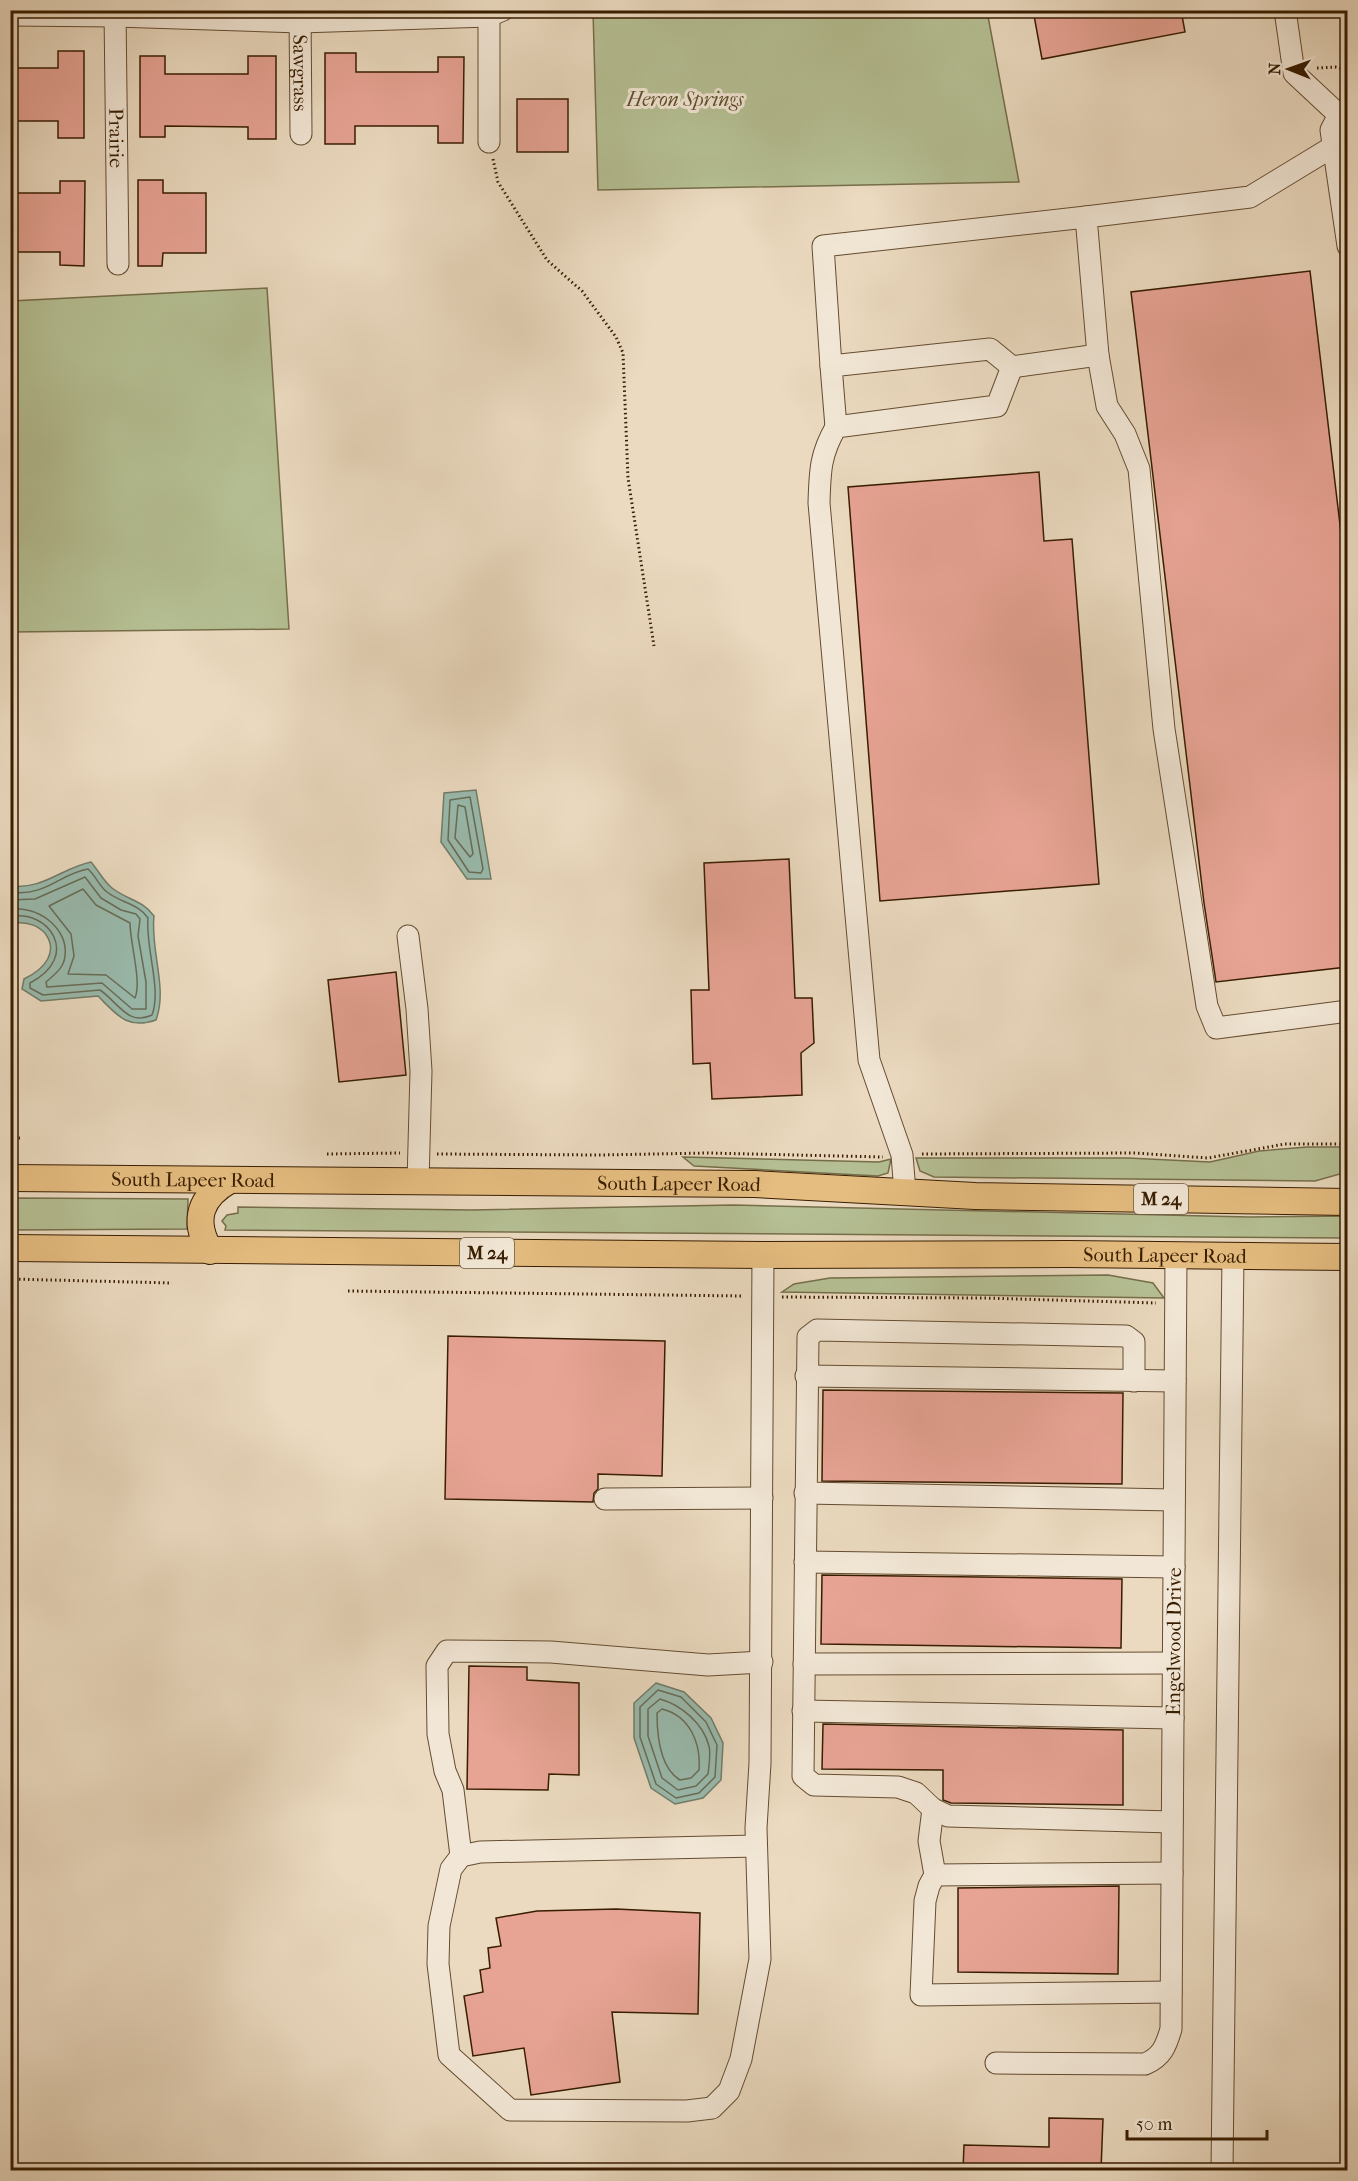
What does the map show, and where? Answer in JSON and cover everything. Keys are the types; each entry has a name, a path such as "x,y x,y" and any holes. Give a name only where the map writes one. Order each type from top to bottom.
{"main road":[{"name":"South Lapeer Road","path":"10,1178 754,1184 986,1196 1347,1202"},
{"path":"210,1251 201,1230 203,1207 207,1197 214,1189 230,1180"},
{"name":"South Lapeer Road","path":"10,1248 763,1256 1347,1257"}],"street":[{"path":"1285,10 1294,73 1343,113 1331,130 1347,246"},
{"path":"10,15 115,13 300,16 496,13 489,141"},
{"name":"Prairie","path":"115,13 117,264"},
{"name":"Sawgrass","path":"300,16 302,134"},
{"path":"905,1192 902,1155 868,1048 819,503 823,449 836,427 823,246 1250,196 1334,146"},
{"path":"1086,216 1098,356 1107,406 1125,434 1139,469 1164,729 1208,1006 1216,1028 1347,1011"},
{"path":"831,366 990,349 1012,367 1098,356"},
{"path":"836,427 997,406 1012,367"},
{"path":"408,936 418,1030 422,1123 418,1182"},
{"name":"Engelwood Drive","path":"996,2063 1145,2064 1156,2059 1166,2047 1171,2029 1176,1255"},
{"path":"756,1846 480,1851 461,1856 451,1869 437,1946 449,2055 510,2110 687,2111 712,2108 729,2091 741,2059 760,1959 756,1846 762,1662 763,1256"},
{"path":"1222,2170 1233,1256"},
{"path":"1134,1381 1134,1342 1126,1336 817,1330 808,1337 802,1776 814,1785 898,1787 916,1793 933,1809 948,1816 1172,1822"},
{"path":"806,1376 1175,1381"},
{"path":"805,1494 1174,1500"},
{"path":"605,1499 762,1498"},
{"path":"805,1562 1174,1567"},
{"path":"461,1856 453,1790 445,1772 438,1734 437,1666 447,1651 551,1652 708,1665 762,1662"},
{"path":"804,1664 1173,1663"},
{"path":"803,1711 1173,1719"},
{"path":"933,1809 929,1841 935,1875 925,1901 921,1995 1171,1992"},
{"path":"935,1875 1172,1873"}],"path":[{"path":"1301,80 1314,68 1335,67 1347,70"},
{"path":"489,141 498,182 547,260 582,291 616,337 623,353 628,478 654,646"},
{"path":"10,1139 20,1138"},
{"path":"327,1154 708,1153 879,1158 902,1155 1135,1153 1208,1158 1286,1144 1347,1144"},
{"path":"10,1279 171,1283"},
{"path":"348,1291 746,1296"},
{"path":"779,1297 984,1298 1150,1304"}],"green space":[{"name":"Heron Springs","path":"593,11 987,11 1019,182 598,190"},
{"path":"267,288 289,629 11,632 11,301"},
{"path":"1307,1147 1347,1147 1347,1172 1315,1181 934,1177 920,1171 916,1158 1128,1158 1210,1162 1259,1151"},
{"path":"683,1157 879,1162 891,1159 888,1173 878,1176 694,1166"},
{"path":"11,1198 188,1199 187,1229 11,1230"},
{"path":"733,1205 1249,1217 1347,1216 1347,1238 225,1230 226,1226 222,1221 227,1215 238,1213 238,1207 472,1210"},
{"path":"1108,1275 1153,1283 1164,1298 782,1292 794,1284 830,1278"}],"water":[{"path":"476,790 491,879 467,879 441,842 444,793"},
{"path":"91,862 106,883 144,906 154,916 154,942 160,982 156,1020 146,1023 130,1022 117,1015 98,996 41,1001 22,989 24,979 39,969 48,959 51,949 49,939 34,925 11,924 11,886 42,882"},
{"path":"656,1683 684,1692 711,1718 723,1743 721,1780 703,1798 675,1804 651,1788 634,1738 634,1703"}],"building":[{"path":"1033,10 1181,10 1185,32 1042,59"},
{"path":"58,51 84,51 84,138 58,138 58,121 10,121 10,68 58,68"},
{"path":"325,53 356,53 356,72 438,72 438,57 464,57 463,143 438,143 438,126 355,126 355,144 325,144"},
{"path":"140,56 165,56 165,74 248,74 248,56 276,56 276,139 248,139 248,127 165,126 165,137 140,137"},
{"path":"517,99 568,99 568,152 517,152"},
{"path":"138,180 163,180 163,193 206,193 206,253 163,253 162,266 138,266"},
{"path":"60,181 85,181 84,266 60,265 60,252 10,252 10,193 60,193"},
{"path":"1310,271 1347,584 1347,967 1216,982 1204,903 1131,292"},
{"path":"1039,472 1044,541 1072,539 1099,884 880,901 848,487"},
{"path":"789,859 795,998 812,998 814,1043 801,1053 802,1095 712,1099 710,1063 693,1064 691,990 709,990 704,863"},
{"path":"396,972 406,1075 339,1082 328,980"},
{"path":"448,1336 665,1341 662,1476 598,1474 598,1489 594,1493 593,1502 445,1499"},
{"path":"823,1390 1123,1393 1122,1484 822,1481"},
{"path":"822,1575 1122,1579 1121,1648 821,1644"},
{"path":"469,1666 527,1667 527,1680 579,1683 579,1775 549,1774 548,1790 467,1789"},
{"path":"823,1724 1123,1730 1123,1805 951,1803 943,1800 943,1770 822,1769"},
{"path":"1119,1886 1118,1974 958,1972 958,1888"},
{"path":"616,1909 700,1913 698,2014 612,2012 620,2082 531,2095 524,2048 473,2056 464,1996 483,1992 480,1970 490,1968 488,1948 501,1946 496,1918 537,1911"},
{"path":"1049,2118 1103,2119 1101,2170 963,2170 964,2145 1049,2147"}]}
